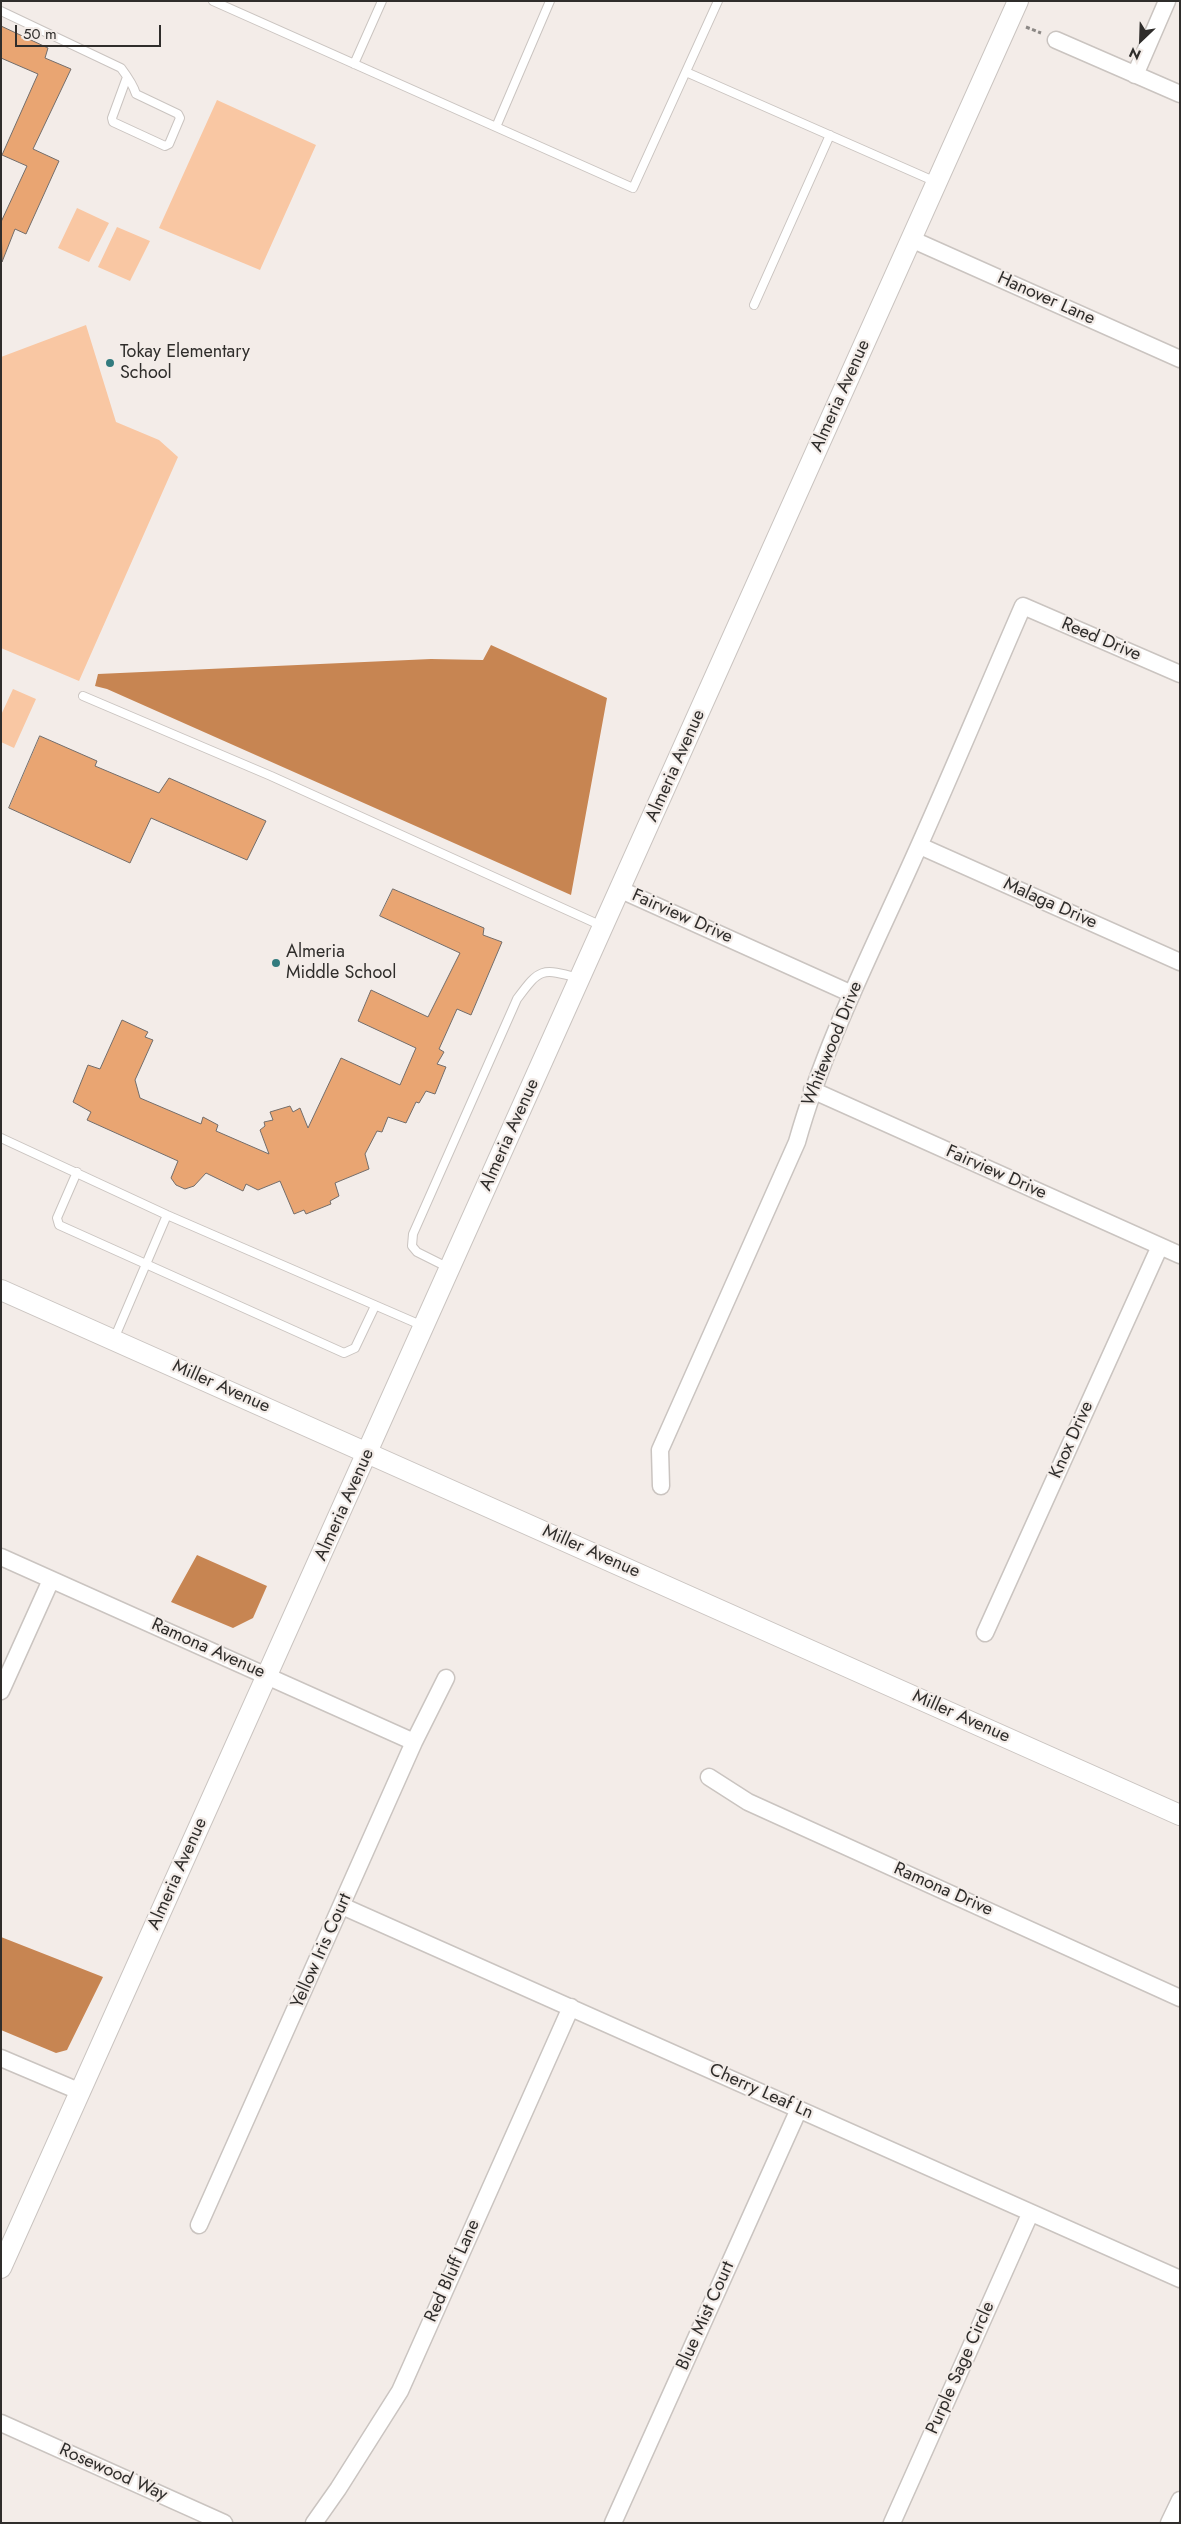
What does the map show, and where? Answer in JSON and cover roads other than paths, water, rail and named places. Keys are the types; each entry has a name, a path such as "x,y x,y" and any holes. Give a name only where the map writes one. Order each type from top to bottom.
{"street":[{"path":"1136,75 1168,1"},
{"name":"Almeria Avenue","path":"1,2268 423,1326 451,1269 579,978 604,927 1014,10"},
{"path":"1056,40 1180,94"},
{"name":"Hanover Lane","path":"911,239 1180,359"},
{"name":"Reed Drive","path":"1023,606 1180,674"},
{"name":"Whitewood Drive","path":"661,1486 660,1450 798,1142 812,1090 852,994 920,846 1023,606"},
{"name":"Malaga Drive","path":"920,846 1180,962"},
{"name":"Fairview Drive","path":"620,890 852,994"},
{"name":"Fairview Drive","path":"812,1090 1180,1255"},
{"name":"Knox Drive","path":"984,1633 1160,1246"},
{"name":"Miller Avenue","path":"1,1290 1180,1815"},
{"name":"Ramona Avenue","path":"1,1557 414,1742"},
{"path":"1,1691 51,1580"},
{"name":"Yellow Iris Court","path":"199,2225 414,1742 446,1678"},
{"name":"Ramona Drive","path":"709,1777 748,1802 1180,1998"},
{"name":"Cherry Leaf Ln","path":"342,1906 1030,2214 1180,2279"},
{"name":"Red Bluff Lane","path":"314,2523 338,2489 400,2391 571,2008"},
{"path":"1,2058 81,2092"},
{"name":"Blue Mist Court","path":"613,2523 799,2109"},
{"name":"Purple Sage Circle","path":"892,2523 1030,2214"},
{"name":"Rosewood Way","path":"1,2423 224,2523"},
{"path":"1169,2523 1180,2500"}],"lane":[{"path":"354,64 382,1"},
{"path":"496,127 550,1"},
{"path":"215,2 633,188 718,1"},
{"path":"1,10 121,68 127,77 136,94 178,114 180,118 169,144 165,146 113,122 112,118 127,77"},
{"path":"686,72 936,182"},
{"path":"754,305 830,135"},
{"path":"83,696 271,776 604,927"},
{"path":"451,1269 417,1252 412,1246 413,1234 517,999 533,977 542,972 554,971 579,978"},
{"path":"1,1138 167,1215 423,1326"},
{"path":"76,1172 56,1218 59,1225 145,1264 344,1353 355,1348 375,1306"},
{"path":"113,1340 167,1215"}],"place":[{"name":"Tokay Elementary School","path":"110,363"},
{"name":"Almeria Middle School","path":"276,963"}]}
